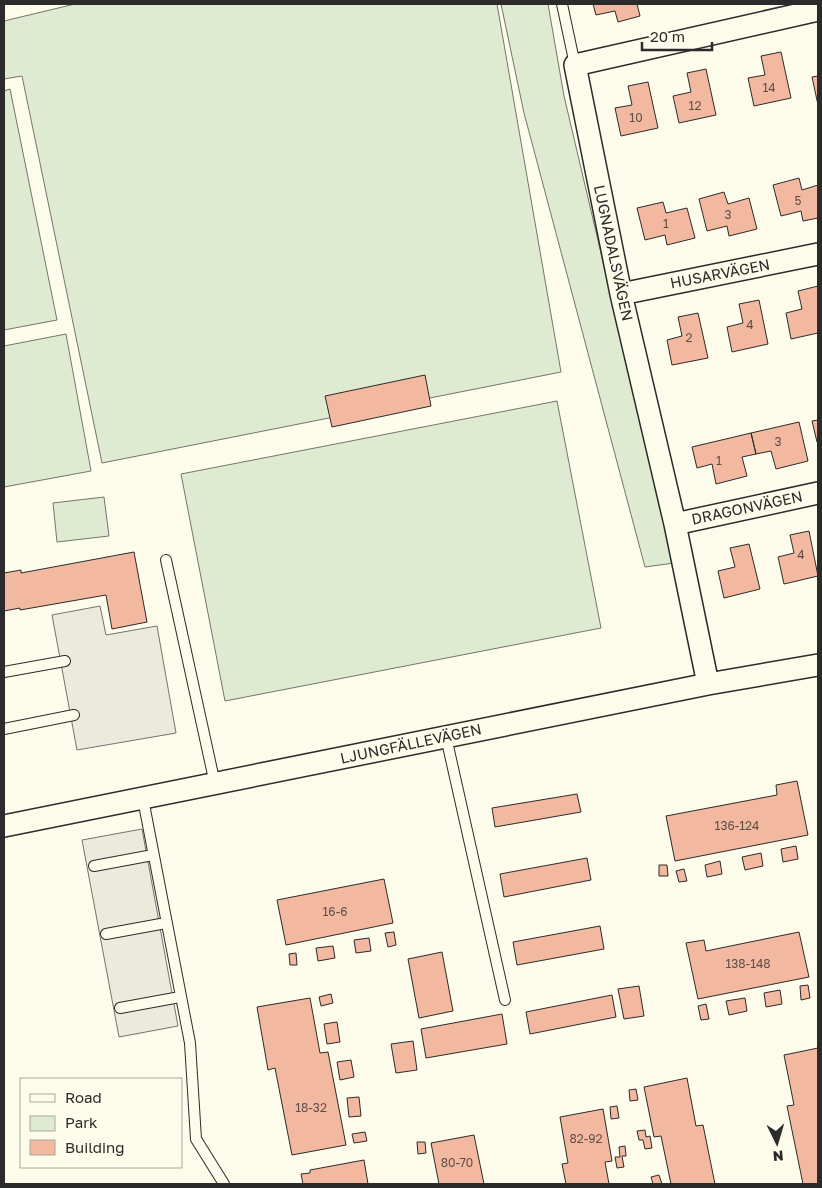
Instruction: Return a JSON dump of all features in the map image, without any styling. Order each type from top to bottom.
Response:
[{"type":"street","points":[[575,65],[818,10]]},
{"type":"street","name":"LUGNADALSVÄGEN","points":[[575,65],[621,294],[675,524],[708,684]]},
{"type":"street","name":"HUSARVÄGEN","points":[[621,294],[818,254]]},
{"type":"street","name":"DRAGONVÄGEN","points":[[675,524],[818,493]]},
{"type":"street","name":"LJUNGFÄLLEVÄGEN","points":[[4,826],[708,684],[818,665]]},
{"type":"lane","points":[[562,4],[575,65]]},
{"type":"lane","points":[[166,560],[215,784]]},
{"type":"lane","points":[[4,672],[65,660]]},
{"type":"lane","points":[[4,729],[74,715]]},
{"type":"lane","points":[[446,737],[505,1000]]},
{"type":"lane","points":[[143,799],[190,1042],[196,1139],[224,1184]]},
{"type":"lane","points":[[94,866],[153,855]]},
{"type":"lane","points":[[106,934],[166,923]]},
{"type":"lane","points":[[120,1008],[180,997]]},
{"type":"green space","points":[[75,4],[497,4],[561,372],[102,463],[22,76],[4,79],[4,21]]},
{"type":"green space","points":[[501,4],[548,4],[564,96],[674,563],[645,567],[524,113]]},
{"type":"green space","points":[[10,89],[57,320],[4,330],[4,91]]},
{"type":"green space","points":[[66,334],[91,471],[4,487],[4,346]]},
{"type":"green space","points":[[557,401],[601,628],[225,701],[181,474]]},
{"type":"green space","points":[[104,497],[109,536],[57,542],[53,503]]},
{"type":"shaded area","points":[[100,606],[106,635],[157,626],[176,733],[77,750],[52,615]]},
{"type":"shaded area","points":[[142,829],[178,1026],[119,1037],[82,840]]},
{"type":"building","points":[[593,4],[637,4],[640,16],[618,22],[615,11],[596,15]]},
{"type":"building","points":[[781,52],[791,98],[754,106],[748,78],[765,75],[761,56]]},
{"type":"building","points":[[706,69],[716,115],[679,123],[673,96],[691,92],[687,73]]},
{"type":"building","points":[[818,76],[818,105],[812,77]]},
{"type":"building","points":[[648,82],[658,128],[621,136],[615,108],[632,105],[628,86]]},
{"type":"building","points":[[799,178],[802,190],[818,185],[818,218],[803,221],[801,211],[781,216],[773,185]]},
{"type":"building","points":[[724,192],[728,204],[749,198],[757,229],[729,236],[727,226],[707,231],[699,199]]},
{"type":"building","points":[[663,202],[666,213],[687,208],[695,238],[667,245],[665,235],[645,240],[637,208]]},
{"type":"building","points":[[818,286],[818,333],[791,339],[786,313],[802,309],[798,291]]},
{"type":"building","points":[[759,300],[768,344],[732,352],[727,327],[743,323],[739,304]]},
{"type":"building","points":[[698,313],[708,358],[672,365],[667,340],[682,336],[678,317]]},
{"type":"building","points":[[425,375],[431,406],[332,427],[325,396]]},
{"type":"building","points":[[818,420],[818,442],[817,442],[812,421]]},
{"type":"building","points":[[799,422],[808,461],[776,469],[771,451],[756,454],[751,433]]},
{"type":"building","points":[[751,433],[756,454],[742,457],[747,476],[716,484],[712,464],[697,468],[692,447]]},
{"type":"building","points":[[809,531],[818,576],[784,584],[778,557],[794,553],[790,535]]},
{"type":"building","points":[[749,544],[760,589],[724,598],[718,571],[735,567],[730,548]]},
{"type":"building","points":[[134,552],[147,622],[112,629],[106,595],[4,611],[4,573],[21,570],[21,573]]},
{"type":"building","points":[[797,781],[808,835],[675,861],[666,816],[777,795],[776,785]]},
{"type":"building","points":[[577,794],[581,812],[495,827],[492,808]]},
{"type":"building","points":[[796,846],[798,859],[783,862],[781,849]]},
{"type":"building","points":[[761,853],[763,866],[745,870],[742,857]]},
{"type":"building","points":[[587,858],[591,880],[504,897],[500,874]]},
{"type":"building","points":[[720,861],[722,874],[707,877],[705,865]]},
{"type":"building","points":[[659,865],[667,865],[668,876],[659,876]]},
{"type":"building","points":[[684,869],[687,881],[679,882],[676,871]]},
{"type":"building","points":[[384,879],[393,923],[286,945],[277,900]]},
{"type":"building","points":[[600,926],[604,949],[517,965],[513,942]]},
{"type":"building","points":[[394,932],[396,945],[388,947],[385,933]]},
{"type":"building","points":[[799,932],[809,977],[698,999],[686,943],[704,940],[706,951]]},
{"type":"building","points":[[369,938],[371,951],[356,953],[354,940]]},
{"type":"building","points":[[333,946],[335,958],[318,961],[316,948]]},
{"type":"building","points":[[442,952],[453,1011],[419,1018],[408,959]]},
{"type":"building","points":[[296,953],[297,965],[290,965],[289,954]]},
{"type":"building","points":[[808,985],[810,998],[801,1000],[800,986]]},
{"type":"building","points":[[639,986],[644,1016],[624,1019],[618,989]]},
{"type":"building","points":[[780,990],[782,1004],[766,1007],[764,993]]},
{"type":"building","points":[[331,994],[333,1003],[321,1006],[319,997]]},
{"type":"building","points":[[612,995],[616,1017],[530,1034],[526,1012]]},
{"type":"building","points":[[310,998],[320,1053],[328,1052],[346,1145],[292,1155],[275,1068],[268,1070],[257,1007]]},
{"type":"building","points":[[745,998],[747,1011],[729,1015],[726,1001]]},
{"type":"building","points":[[706,1004],[709,1019],[701,1020],[698,1006]]},
{"type":"building","points":[[502,1014],[507,1044],[426,1058],[421,1029]]},
{"type":"building","points":[[337,1022],[340,1042],[327,1044],[324,1024]]},
{"type":"building","points":[[413,1041],[417,1070],[396,1073],[391,1044]]},
{"type":"building","points":[[818,1048],[818,1184],[803,1184],[787,1106],[794,1105],[784,1055]]},
{"type":"building","points":[[351,1060],[354,1077],[340,1080],[337,1062]]},
{"type":"building","points":[[687,1078],[696,1126],[703,1125],[715,1184],[671,1184],[661,1136],[654,1137],[644,1087]]},
{"type":"building","points":[[636,1089],[638,1100],[630,1101],[629,1090]]},
{"type":"building","points":[[359,1097],[361,1116],[349,1117],[347,1098]]},
{"type":"building","points":[[617,1106],[619,1118],[611,1119],[610,1107]]},
{"type":"building","points":[[603,1109],[612,1161],[605,1162],[609,1184],[566,1184],[562,1164],[568,1163],[560,1117]]},
{"type":"building","points":[[645,1130],[646,1137],[650,1136],[652,1148],[645,1149],[643,1140],[639,1140],[637,1131]]},
{"type":"building","points":[[365,1132],[367,1141],[354,1143],[352,1134]]},
{"type":"building","points":[[474,1135],[484,1184],[439,1184],[431,1143]]},
{"type":"building","points":[[417,1142],[425,1142],[426,1153],[418,1154]]},
{"type":"building","points":[[625,1146],[626,1156],[622,1156],[624,1167],[617,1168],[615,1157],[620,1157],[619,1147]]},
{"type":"building","points":[[364,1160],[368,1184],[303,1184],[301,1174],[310,1173],[310,1170]]},
{"type":"building","points":[[659,1175],[662,1184],[653,1184],[651,1177]]}]
